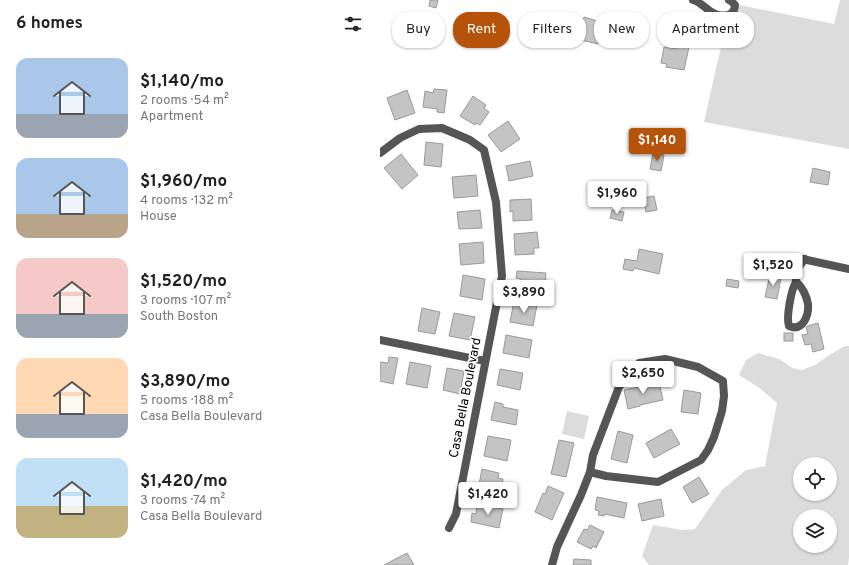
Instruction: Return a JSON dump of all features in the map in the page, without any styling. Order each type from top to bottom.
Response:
[{"type":"street","points":[[696,0],[710,11],[719,15],[727,16],[735,9],[735,5],[729,0]]},
{"type":"street","name":"Casa Bella Boulevard","points":[[380,153],[400,138],[419,129],[442,128],[470,140],[484,150],[496,202],[502,276],[456,514],[449,528]]},
{"type":"street","points":[[796,282],[800,285],[807,300],[808,310],[803,324],[793,328],[788,323],[788,314],[793,288],[796,282],[796,276],[802,258],[849,269]]},
{"type":"street","points":[[380,340],[485,361]]},
{"type":"street","points":[[552,565],[557,547],[590,472],[593,455],[619,387],[639,364],[665,360],[698,367],[722,381],[724,396],[722,411],[714,437],[701,460],[658,482],[606,476],[590,472]]},
{"type":"shaded area","points":[[840,0],[849,0],[849,149],[704,122],[721,48],[754,48],[754,12],[736,12],[739,5],[834,24]]},
{"type":"shaded area","points":[[845,346],[849,346],[848,565],[649,565],[642,556],[653,525],[682,530],[695,529],[722,490],[746,470],[765,466],[777,403],[758,387],[739,375],[746,360],[758,353],[779,359],[793,368],[802,370],[815,365]]},
{"type":"shaded area","points":[[567,411],[589,416],[584,439],[562,434]]},
{"type":"building","points":[[430,0],[438,0],[436,8],[429,6]]},
{"type":"building","points":[[586,18],[594,20],[594,43],[586,41]]},
{"type":"building","points":[[664,48],[689,48],[684,70],[666,67],[667,64],[661,63]]},
{"type":"building","points":[[434,89],[447,90],[444,113],[437,112],[437,109],[423,107],[425,91],[433,93]]},
{"type":"building","points":[[407,90],[415,113],[395,120],[387,98]]},
{"type":"building","points":[[473,96],[486,105],[484,108],[489,112],[480,125],[476,123],[475,125],[460,116]]},
{"type":"building","points":[[508,121],[520,139],[501,152],[488,135]]},
{"type":"building","points":[[637,130],[647,132],[645,142],[635,140]]},
{"type":"building","points":[[426,142],[443,144],[441,167],[424,165]]},
{"type":"building","points":[[653,153],[664,155],[661,171],[650,169]]},
{"type":"building","points":[[401,154],[418,175],[402,189],[384,168]]},
{"type":"building","points":[[530,161],[533,176],[509,181],[506,166]]},
{"type":"building","points":[[813,168],[830,172],[828,185],[810,182]]},
{"type":"building","points":[[476,175],[478,196],[454,198],[452,177]]},
{"type":"building","points":[[654,196],[657,210],[646,212],[643,198]]},
{"type":"building","points":[[531,199],[532,220],[513,221],[513,211],[510,212],[510,200]]},
{"type":"building","points":[[480,210],[482,228],[459,229],[457,212]]},
{"type":"building","points":[[612,210],[624,212],[622,221],[610,218]]},
{"type":"building","points":[[537,232],[539,248],[534,248],[534,254],[515,255],[514,234]]},
{"type":"building","points":[[483,242],[484,263],[461,265],[459,244]]},
{"type":"building","points":[[639,249],[663,254],[659,274],[634,268],[633,271],[623,269],[625,259],[637,261]]},
{"type":"building","points":[[517,271],[546,273],[545,288],[537,287],[537,294],[520,293],[521,279],[516,278]]},
{"type":"building","points":[[463,275],[485,279],[482,300],[460,296]]},
{"type":"building","points":[[770,275],[781,278],[777,299],[765,297]]},
{"type":"building","points":[[727,279],[739,281],[738,288],[726,286]]},
{"type":"building","points":[[514,301],[537,305],[533,326],[510,322]]},
{"type":"building","points":[[422,308],[440,312],[435,334],[418,331]]},
{"type":"building","points":[[454,313],[475,317],[470,340],[449,336]]},
{"type":"building","points":[[818,323],[824,349],[813,352],[811,344],[805,345],[802,335],[808,334],[806,327]]},
{"type":"building","points":[[784,333],[793,333],[793,341],[784,341]]},
{"type":"building","points":[[506,335],[532,340],[529,358],[503,353]]},
{"type":"building","points":[[389,357],[398,358],[393,384],[380,381],[380,362],[388,363]]},
{"type":"building","points":[[410,362],[431,366],[427,388],[406,384]]},
{"type":"building","points":[[447,368],[464,371],[460,394],[443,390]]},
{"type":"building","points":[[500,369],[523,373],[520,390],[497,385]]},
{"type":"building","points":[[659,383],[663,400],[628,409],[624,390]]},
{"type":"building","points":[[684,390],[701,393],[698,414],[681,412]]},
{"type":"building","points":[[495,402],[503,404],[503,407],[518,410],[516,425],[491,420]]},
{"type":"building","points":[[671,429],[680,444],[654,458],[646,443]]},
{"type":"building","points":[[618,431],[633,435],[627,463],[611,459]]},
{"type":"building","points":[[488,436],[511,440],[507,461],[484,456]]},
{"type":"building","points":[[559,440],[574,443],[566,477],[551,474]]},
{"type":"building","points":[[482,469],[499,473],[498,478],[503,479],[500,495],[478,490]]},
{"type":"building","points":[[699,477],[709,494],[692,503],[683,487]]},
{"type":"building","points":[[548,486],[564,493],[552,520],[535,512],[543,493],[545,494]]},
{"type":"building","points":[[597,497],[627,503],[624,518],[604,514],[604,516],[598,515],[599,511],[595,510]]},
{"type":"building","points":[[661,499],[664,516],[642,521],[638,504]]},
{"type":"building","points":[[477,504],[503,509],[499,528],[471,522],[472,513],[476,514]]},
{"type":"building","points":[[590,525],[604,532],[596,548],[593,546],[591,549],[577,542],[584,529],[587,530]]},
{"type":"building","points":[[407,553],[414,565],[384,565]]},
{"type":"building","points":[[574,559],[591,560],[591,565],[573,565]]}]
